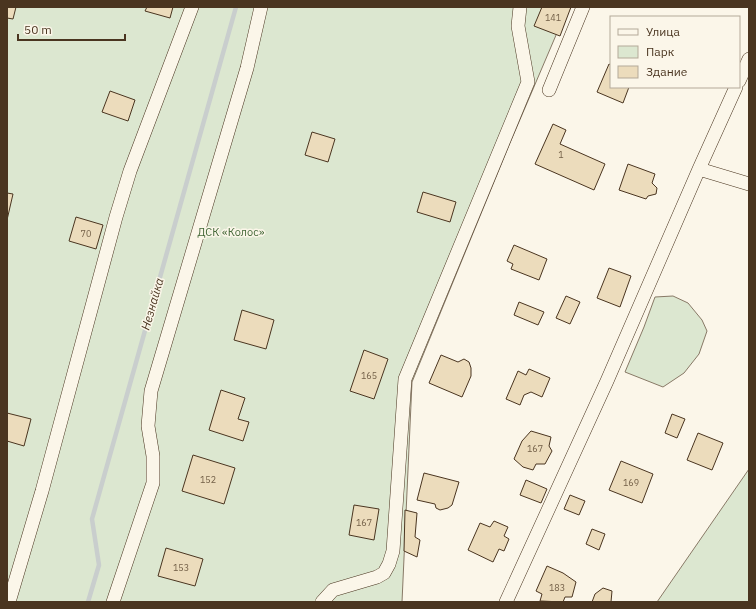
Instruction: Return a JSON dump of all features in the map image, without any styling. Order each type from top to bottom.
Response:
[{"type":"street","points":[[9,602],[42,491],[116,217],[130,171],[192,7]]},
{"type":"street","points":[[113,602],[152,483],[153,456],[148,426],[151,392],[247,68],[261,7]]},
{"type":"street","points":[[322,602],[333,590],[377,577],[384,573],[389,564],[393,551],[405,379],[526,90],[528,76],[518,26],[520,7]]},
{"type":"street","points":[[549,90],[583,7]]},
{"type":"street","points":[[740,79],[749,59]]},
{"type":"street","points":[[506,602],[607,381],[736,88]]},
{"type":"street","points":[[699,169],[749,184]]},
{"type":"green space","name":"ДСК «Колос»","points":[[7,7],[568,7],[510,143],[412,382],[402,602],[7,602]]},
{"type":"green space","points":[[673,296],[688,303],[702,320],[707,331],[699,354],[684,373],[663,387],[625,372],[655,297]]},
{"type":"green space","points":[[749,469],[749,602],[657,602]]},
{"type":"building","points":[[7,7],[16,7],[13,19],[7,18]]},
{"type":"building","points":[[147,7],[173,7],[170,18],[145,11]]},
{"type":"building","points":[[542,7],[571,7],[560,36],[534,26]]},
{"type":"building","points":[[609,64],[610,88],[629,88],[623,103],[597,92]]},
{"type":"building","points":[[110,91],[135,100],[128,121],[102,112]]},
{"type":"building","points":[[553,124],[566,130],[560,144],[605,164],[594,190],[535,164]]},
{"type":"building","points":[[312,132],[335,139],[328,162],[305,155]]},
{"type":"building","points":[[628,164],[655,174],[652,183],[657,188],[656,194],[648,196],[646,199],[619,190]]},
{"type":"building","points":[[423,192],[456,202],[450,222],[417,212]]},
{"type":"building","points":[[7,193],[13,194],[7,220]]},
{"type":"building","points":[[76,217],[103,225],[96,249],[69,241]]},
{"type":"building","points":[[514,245],[547,259],[539,280],[511,269],[513,264],[507,261]]},
{"type":"building","points":[[609,268],[631,276],[620,307],[597,298]]},
{"type":"building","points":[[566,296],[580,302],[570,324],[556,318]]},
{"type":"building","points":[[519,302],[544,312],[538,325],[514,315]]},
{"type":"building","points":[[242,310],[274,320],[266,349],[234,340]]},
{"type":"building","points":[[364,350],[388,359],[374,399],[350,391]]},
{"type":"building","points":[[441,355],[458,362],[464,359],[469,362],[471,376],[462,397],[429,383]]},
{"type":"building","points":[[529,369],[550,378],[542,397],[531,392],[524,395],[520,405],[506,399],[518,371],[526,375]]},
{"type":"building","points":[[221,390],[245,398],[238,419],[249,422],[243,441],[209,430]]},
{"type":"building","points":[[7,413],[31,419],[24,446],[7,441]]},
{"type":"building","points":[[672,414],[685,419],[677,438],[665,433]]},
{"type":"building","points":[[531,431],[551,437],[549,446],[552,451],[545,464],[536,464],[533,470],[523,467],[514,459],[522,441]]},
{"type":"building","points":[[698,433],[723,443],[712,470],[687,460]]},
{"type":"building","points":[[193,455],[235,468],[224,504],[182,491]]},
{"type":"building","points":[[621,461],[653,474],[642,503],[609,490]]},
{"type":"building","points":[[424,473],[459,482],[452,505],[448,508],[440,510],[436,508],[435,504],[417,500]]},
{"type":"building","points":[[526,480],[547,489],[541,503],[520,495]]},
{"type":"building","points":[[570,495],[585,501],[579,515],[564,509]]},
{"type":"building","points":[[354,505],[379,509],[374,540],[349,535]]},
{"type":"building","points":[[405,510],[417,513],[415,537],[420,540],[417,557],[404,551]]},
{"type":"building","points":[[494,521],[508,527],[504,536],[509,539],[504,551],[499,549],[493,562],[468,550],[480,523],[490,527]]},
{"type":"building","points":[[592,529],[605,534],[599,550],[586,544]]},
{"type":"building","points":[[166,548],[203,559],[195,586],[158,576]]},
{"type":"building","points":[[547,566],[563,573],[576,582],[572,597],[565,597],[563,602],[540,601],[542,594],[536,591]]},
{"type":"building","points":[[603,588],[612,591],[611,602],[592,602],[595,594]]},
{"type":"waterway","name":"Незнайка","points":[[88,602],[99,565],[92,519],[236,7]]}]
